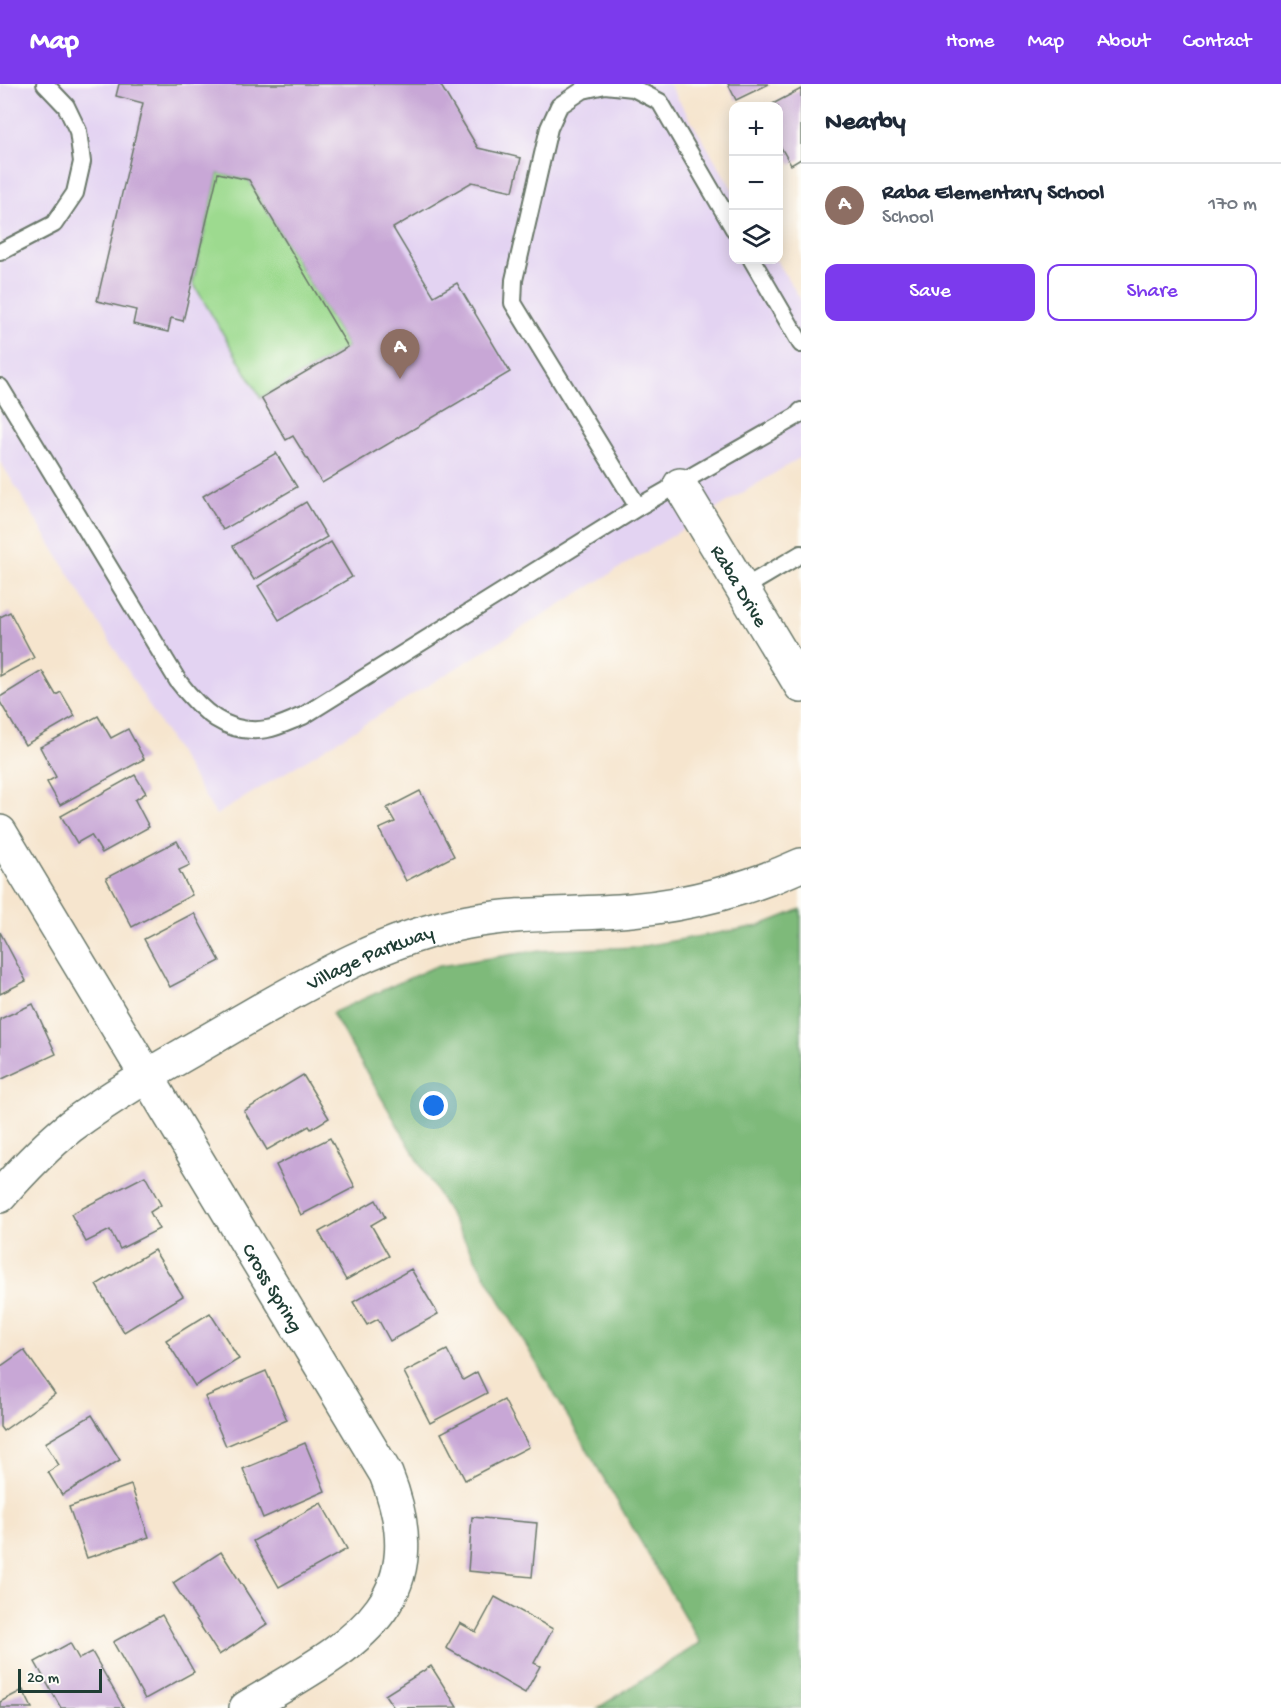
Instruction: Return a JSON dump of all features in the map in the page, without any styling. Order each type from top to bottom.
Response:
[{"type":"street","name":"Raba Drive","points":[[680,485],[801,686]]},
{"type":"street","name":"Cross Spring","points":[[0,832],[386,1474],[398,1504],[402,1535],[400,1570],[389,1600],[363,1631],[314,1666],[246,1708]]},
{"type":"street","name":"Village Parkway","points":[[0,1196],[30,1163],[70,1127],[148,1076],[316,978],[364,954],[414,935],[467,922],[520,914],[631,910],[684,902],[748,885],[801,865]]},
{"type":"lane","points":[[0,252],[54,224],[75,193],[82,162],[78,131],[66,106],[45,84]]},
{"type":"lane","points":[[638,507],[513,303],[514,280],[549,128],[559,106],[583,90],[605,85],[633,88],[660,102],[729,220]]},
{"type":"lane","points":[[754,264],[801,344]]},
{"type":"lane","points":[[0,387],[178,681],[197,707],[218,721],[242,729],[267,729],[303,716],[638,507],[680,485],[797,416],[801,411]]},
{"type":"lane","points":[[742,589],[801,554]]},
{"type":"shaded area","points":[[0,84],[669,84],[729,183],[729,264],[778,264],[801,300],[801,457],[216,815],[0,461]]},
{"type":"green space","points":[[218,173],[249,180],[348,347],[261,398],[193,283]]},
{"type":"green space","points":[[801,909],[801,1708],[598,1708],[700,1643],[332,1013],[434,967],[534,951],[638,947],[759,926]]},
{"type":"building","points":[[119,84],[440,84],[478,148],[521,158],[513,191],[472,182],[393,228],[434,296],[457,283],[510,372],[322,483],[293,436],[286,440],[261,398],[348,347],[249,180],[218,173],[183,321],[171,318],[168,332],[133,324],[136,310],[97,301],[143,103],[116,96]]},
{"type":"building","points":[[728,84],[769,84],[736,100]]},
{"type":"building","points":[[801,89],[801,159],[791,165],[783,151],[783,102],[777,102]]},
{"type":"building","points":[[276,453],[297,487],[223,530],[203,496]]},
{"type":"building","points":[[306,502],[327,537],[254,580],[233,546]]},
{"type":"building","points":[[331,542],[352,577],[279,620],[258,586]]},
{"type":"building","points":[[10,612],[34,658],[0,676],[0,617]]},
{"type":"building","points":[[42,671],[56,695],[61,692],[75,716],[25,745],[0,702],[0,697]]},
{"type":"building","points":[[98,716],[111,738],[128,729],[144,759],[60,805],[47,782],[56,777],[40,747]]},
{"type":"building","points":[[135,775],[146,793],[135,800],[149,827],[102,853],[91,835],[77,843],[61,816]]},
{"type":"building","points":[[420,791],[454,856],[406,881],[379,829],[395,822],[387,808]]},
{"type":"building","points":[[177,841],[190,865],[179,870],[192,895],[132,927],[106,878]]},
{"type":"building","points":[[194,913],[220,961],[170,987],[144,939]]},
{"type":"building","points":[[0,932],[26,981],[0,994]]},
{"type":"building","points":[[33,1004],[56,1054],[0,1080],[0,1019]]},
{"type":"building","points":[[303,1075],[329,1118],[311,1129],[309,1126],[267,1150],[244,1111]]},
{"type":"building","points":[[330,1138],[355,1187],[301,1215],[276,1165]]},
{"type":"building","points":[[145,1176],[161,1205],[150,1212],[159,1229],[120,1249],[110,1230],[86,1242],[71,1214]]},
{"type":"building","points":[[376,1200],[385,1217],[371,1225],[389,1256],[346,1280],[319,1232]]},
{"type":"building","points":[[154,1250],[183,1296],[124,1332],[96,1285]]},
{"type":"building","points":[[411,1269],[438,1314],[390,1341],[378,1319],[367,1325],[353,1302]]},
{"type":"building","points":[[210,1313],[239,1359],[195,1386],[166,1340]]},
{"type":"building","points":[[24,1350],[55,1394],[3,1431],[0,1427],[0,1367]]},
{"type":"building","points":[[447,1350],[463,1380],[477,1372],[487,1393],[430,1423],[404,1372]]},
{"type":"building","points":[[266,1371],[287,1420],[226,1446],[205,1397]]},
{"type":"building","points":[[504,1400],[529,1447],[465,1480],[441,1433]]},
{"type":"building","points":[[92,1415],[120,1460],[62,1495],[48,1472],[59,1465],[45,1443]]},
{"type":"building","points":[[305,1443],[325,1491],[263,1518],[243,1469]]},
{"type":"building","points":[[131,1485],[149,1537],[87,1558],[69,1507]]},
{"type":"building","points":[[321,1503],[347,1549],[279,1587],[253,1541]]},
{"type":"building","points":[[472,1517],[537,1523],[532,1577],[468,1571]]},
{"type":"building","points":[[221,1552],[267,1624],[219,1655],[173,1583]]},
{"type":"building","points":[[495,1597],[553,1629],[534,1663],[540,1666],[525,1693],[446,1648],[460,1623],[476,1632]]},
{"type":"building","points":[[162,1615],[194,1672],[145,1699],[113,1642]]},
{"type":"building","points":[[70,1643],[79,1659],[92,1652],[124,1708],[61,1708],[35,1662]]},
{"type":"building","points":[[431,1666],[457,1707],[394,1708],[385,1695]]},
{"type":"building","points":[[23,1690],[32,1708],[0,1708],[0,1702]]},
{"type":"place","name":"Raba Elementary School","points":[[400,379]]}]
